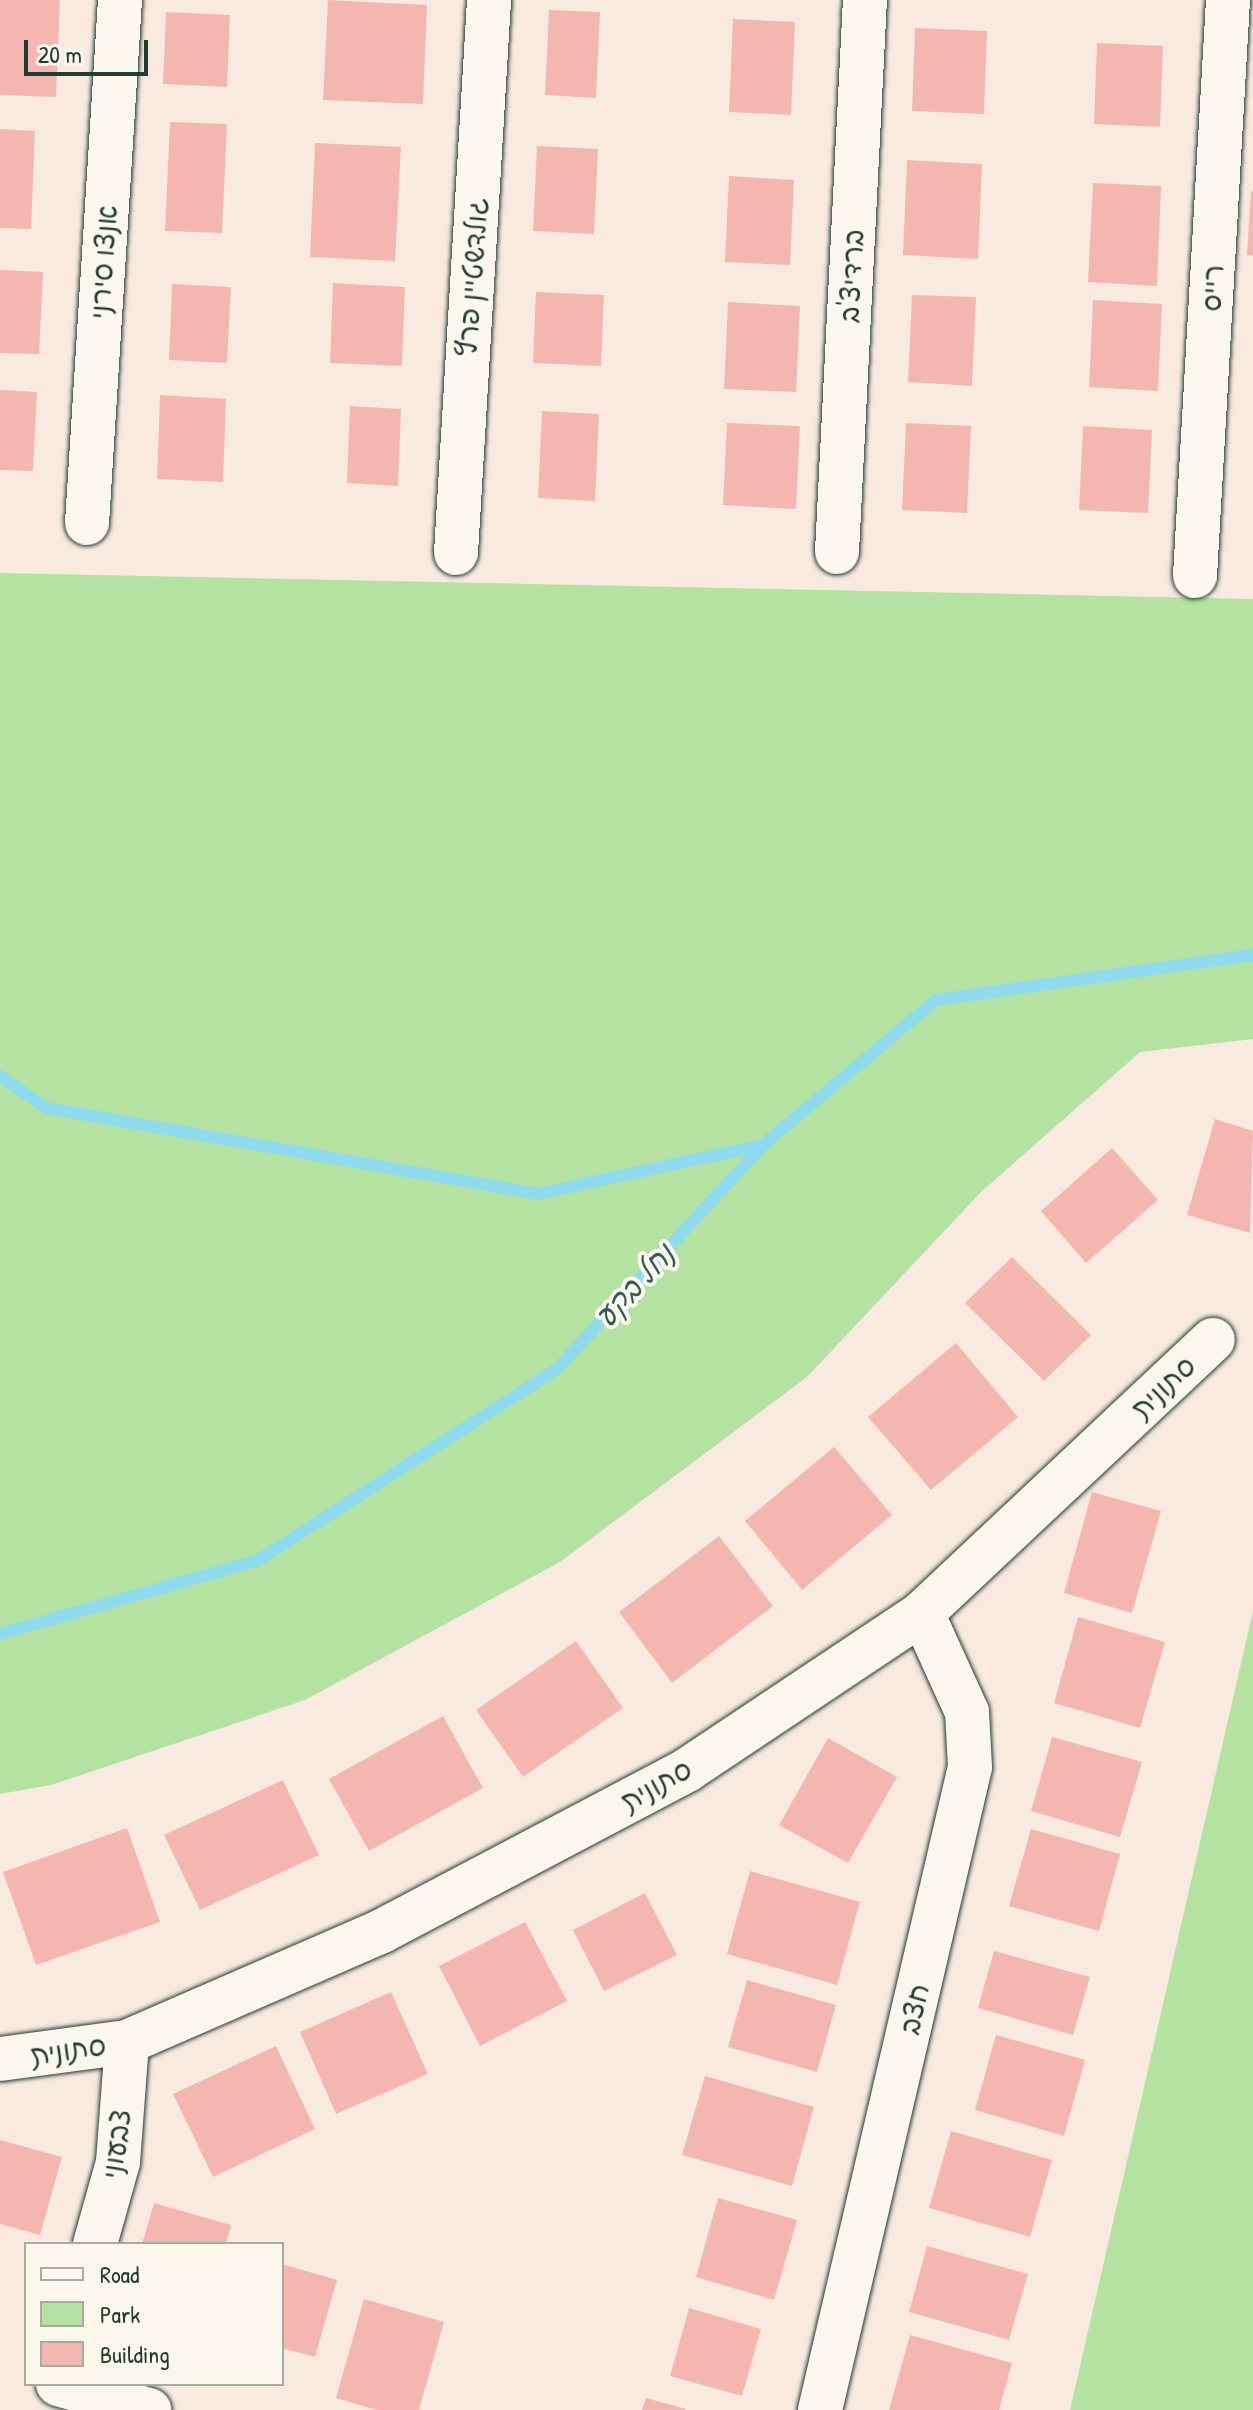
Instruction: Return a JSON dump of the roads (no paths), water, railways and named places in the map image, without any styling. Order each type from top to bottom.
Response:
[{"type":"street","name":"אנצו סירני","points":[[87,523],[120,0]]},
{"type":"street","name":"גולדשטיין פרץ","points":[[456,553],[489,0]]},
{"type":"street","name":"ברדיצ'ב","points":[[837,552],[865,0]]},
{"type":"street","name":"רייס","points":[[1195,576],[1228,0]]},
{"type":"street","name":"סתונית","points":[[0,2059],[127,2042],[382,1931],[687,1770],[922,1613],[1213,1340]]},
{"type":"street","name":"חצב","points":[[820,2410],[970,1767],[967,1712],[922,1613]]},
{"type":"street","name":"צבעוני","points":[[96,2242],[118,2162],[127,2042]]},
{"type":"street","points":[[47,2410],[55,2386]]},
{"type":"street","points":[[63,2386],[149,2410]]},
{"type":"waterway","name":"נחל בקע","points":[[0,1634],[257,1561],[557,1369],[763,1145],[936,1000],[1253,955]]},
{"type":"waterway","points":[[0,1076],[46,1108],[538,1194],[762,1145]]}]
